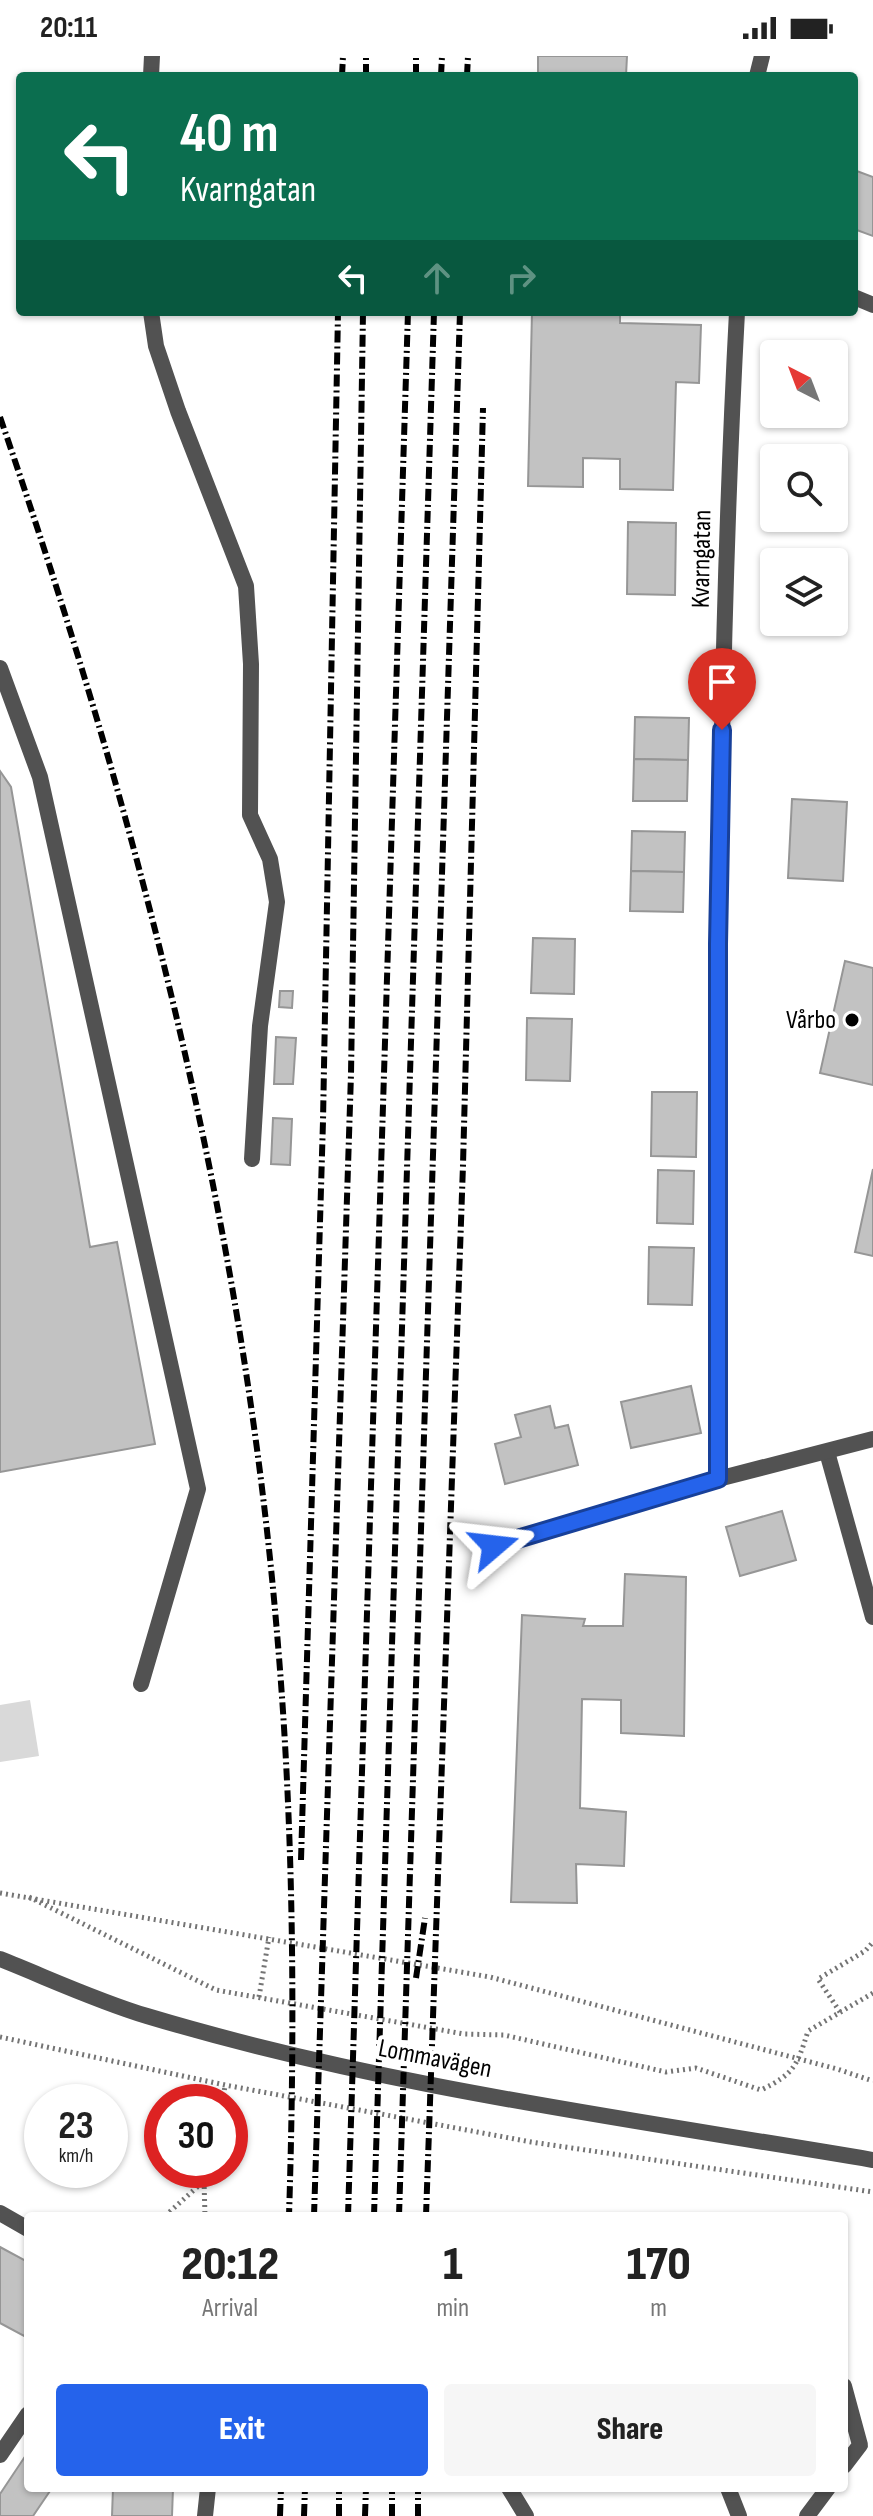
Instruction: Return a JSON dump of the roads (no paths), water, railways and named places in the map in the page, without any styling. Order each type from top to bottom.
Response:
[{"type":"street","points":[[152,316],[156,346],[178,411],[246,586],[251,664],[250,815],[270,859],[277,902],[273,953],[260,1026],[252,1159]]},
{"type":"street","name":"Kvarngatan","points":[[718,1479],[718,944],[726,516],[737,316]]},
{"type":"street","points":[[0,668],[40,777],[198,1489],[141,1684]]},
{"type":"street","points":[[494,1546],[718,1479],[873,1439]]},
{"type":"street","points":[[827,1452],[873,1617]]},
{"type":"street","name":"Lommavägen","points":[[0,1959],[143,2015],[271,2051],[506,2098],[873,2160]]},
{"type":"street","points":[[0,2213],[24,2227]]},
{"type":"street","points":[[848,2401],[860,2445],[848,2461]]},
{"type":"street","points":[[0,2455],[24,2420]]},
{"type":"street","points":[[205,2516],[208,2492]]},
{"type":"street","points":[[511,2492],[526,2516]]},
{"type":"street","points":[[730,2492],[739,2516]]},
{"type":"street","points":[[807,2516],[825,2492]]},
{"type":"railway","points":[[342,72],[343,56]]},
{"type":"railway","points":[[366,56],[366,72]]},
{"type":"railway","points":[[416,56],[416,72]]},
{"type":"railway","points":[[441,72],[442,56]]},
{"type":"railway","points":[[467,72],[468,56]]},
{"type":"railway","points":[[301,1860],[323,1121],[338,316]]},
{"type":"railway","points":[[314,2212],[351,1074],[363,316]]},
{"type":"railway","points":[[348,2212],[408,316]]},
{"type":"railway","points":[[374,2212],[434,316]]},
{"type":"railway","points":[[399,2212],[460,316]]},
{"type":"railway","points":[[426,2212],[463,1165],[483,408]]},
{"type":"railway","points":[[0,417],[50,567],[139,869],[178,1022],[211,1176],[239,1331],[262,1487],[283,1716],[290,1859],[292,2002],[289,2212]]},
{"type":"railway","points":[[416,1978],[425,1918]]},
{"type":"railway","points":[[280,2516],[281,2492]]},
{"type":"railway","points":[[304,2516],[305,2492]]},
{"type":"railway","points":[[339,2492],[339,2516]]},
{"type":"railway","points":[[365,2516],[366,2492]]},
{"type":"railway","points":[[392,2492],[392,2516]]},
{"type":"railway","points":[[418,2492],[418,2516]]},
{"type":"place","name":"Vårbo","points":[[852,1020]]}]
